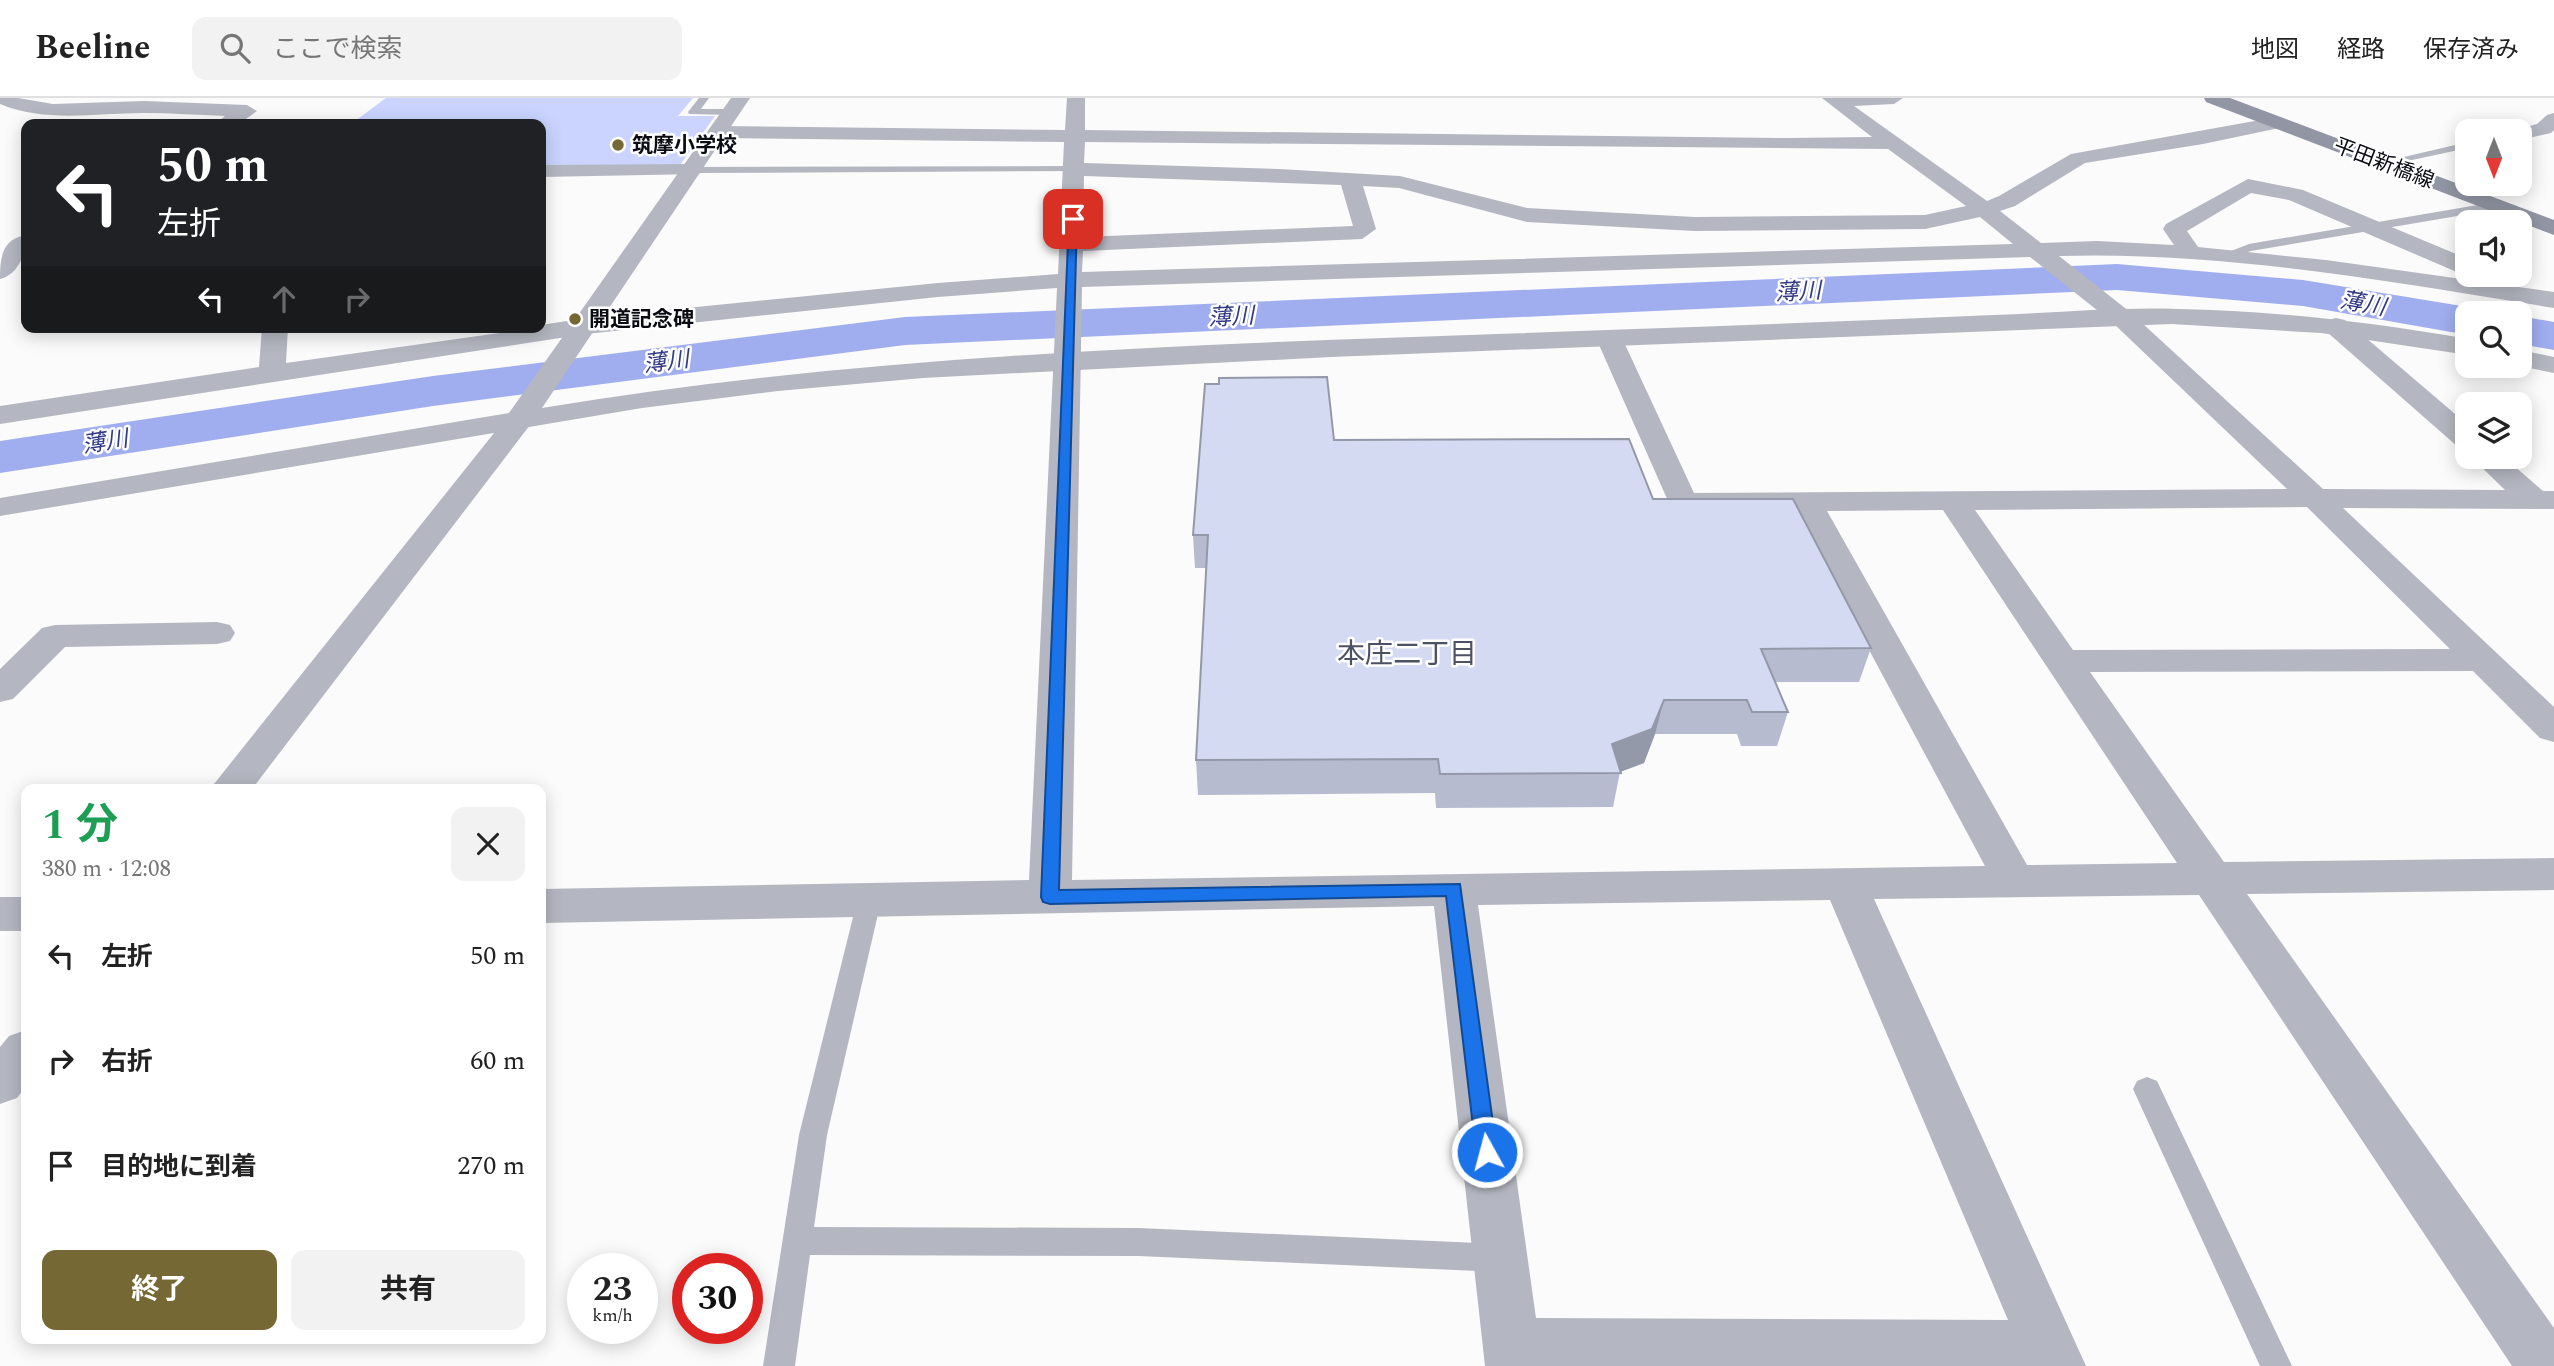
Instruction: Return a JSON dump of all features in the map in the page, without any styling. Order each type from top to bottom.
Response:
[{"type":"main road","name":"平田新橋線","points":[[2213,98],[2554,228]]},
{"type":"street","points":[[1050,897],[1076,98]]},
{"type":"street","points":[[1833,99],[1894,98]]},
{"type":"street","points":[[4,99],[18,107],[52,109],[150,107],[247,111],[233,119]]},
{"type":"street","points":[[1833,99],[1984,209],[2114,312],[2315,498],[2554,729]]},
{"type":"street","points":[[234,784],[524,414],[736,105]]},
{"type":"street","points":[[126,119],[150,107]]},
{"type":"street","points":[[2532,132],[2544,129],[2554,119]]},
{"type":"street","points":[[1074,169],[1400,182],[1432,188],[1527,215],[1695,224],[1925,222],[1984,209],[2028,190],[2078,158],[2277,123]]},
{"type":"street","points":[[718,132],[1892,143]]},
{"type":"street","points":[[546,172],[692,170]]},
{"type":"street","points":[[1072,244],[1353,234],[1366,229],[1350,179]]},
{"type":"street","points":[[2190,252],[2174,229],[2248,186],[2295,195],[2455,263]]},
{"type":"street","points":[[0,271],[16,244]]},
{"type":"street","points":[[0,415],[272,373],[583,330],[937,290],[1070,283],[2038,251],[2190,252],[2554,300]]},
{"type":"street","points":[[0,287],[21,285]]},
{"type":"street","points":[[2493,287],[2498,291]]},
{"type":"street","points":[[0,507],[524,414],[778,383],[1067,358],[1609,338],[2114,312],[2336,326],[2455,345]]},
{"type":"street","points":[[2336,326],[2455,430]]},
{"type":"street","points":[[272,373],[275,333]]},
{"type":"street","points":[[1609,338],[1684,503],[2315,498],[2545,500]]},
{"type":"street","points":[[2532,360],[2554,365]]},
{"type":"street","points":[[2502,469],[2545,500]]},
{"type":"street","points":[[1953,502],[2546,1366]]},
{"type":"street","points":[[1807,503],[2015,882]]},
{"type":"street","points":[[0,690],[55,636],[217,634]]},
{"type":"street","points":[[2061,661],[2481,660]]},
{"type":"street","points":[[546,906],[1454,889],[2554,874]]},
{"type":"street","points":[[1454,889],[1512,1356],[2053,1358],[1845,884]]},
{"type":"street","points":[[0,914],[21,914]]},
{"type":"street","points":[[0,1083],[21,1056]]},
{"type":"lane","points":[[704,98],[693,113],[736,105]]},
{"type":"lane","points":[[2384,163],[2455,148]]},
{"type":"lane","points":[[692,170],[1074,169]]},
{"type":"lane","points":[[2227,255],[2249,248],[2495,206]]},
{"type":"lane","points":[[779,1366],[813,1135],[869,901]]},
{"type":"lane","points":[[2147,1090],[2276,1366]]},
{"type":"lane","points":[[798,1241],[1139,1242],[1500,1258]]},
{"type":"shaded area","name":"筑摩小学校","points":[[386,98],[693,98],[678,116],[715,116],[680,165],[546,168],[546,119],[358,119]]},
{"type":"building","points":[[1327,377],[1334,440],[1629,439],[1653,499],[1793,499],[1871,648],[1761,649],[1788,712],[1752,712],[1747,700],[1664,700],[1652,729],[1612,744],[1621,773],[1440,774],[1438,759],[1196,760],[1208,535],[1193,535],[1205,384],[1219,384],[1219,378]]},
{"type":"waterway","name":"薄川","points":[[0,457],[433,391],[905,331],[2117,277],[2303,293],[2455,319]]},
{"type":"waterway","name":"薄川","points":[[2532,332],[2554,336]]},
{"type":"place","name":"筑摩小学校","points":[[618,145]]},
{"type":"place","name":"開道記念碑","points":[[575,319]]},
{"type":"district","name":"本庄二丁目","points":[[1407,653]]},
{"type":"route","points":[[1073,219],[1050,897],[1454,889],[1487,1152]]}]
